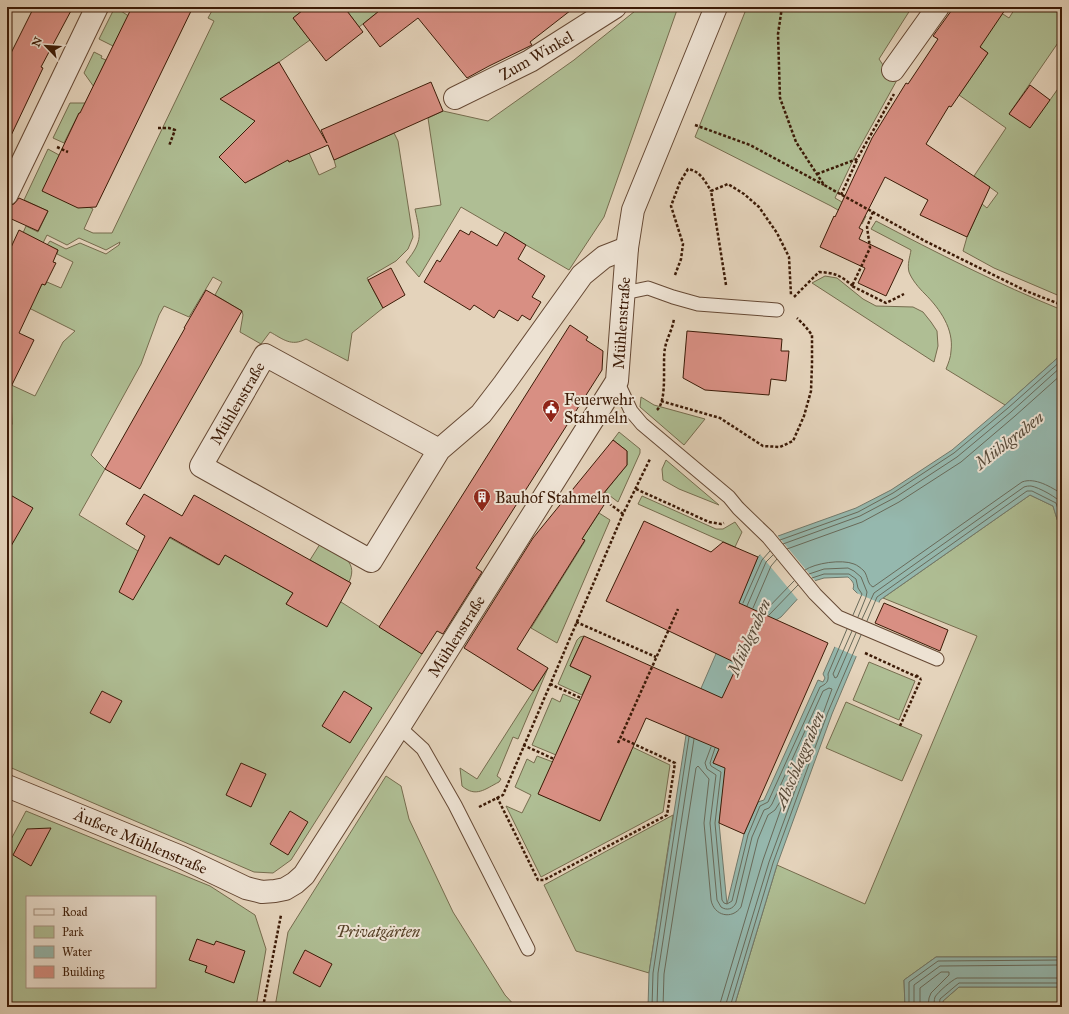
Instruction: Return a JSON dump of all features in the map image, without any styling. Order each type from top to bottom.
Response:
[{"type":"street","points":[[7,194],[97,7]]},
{"type":"street","name":"Zum Winkel","points":[[455,98],[530,62],[615,7]]},
{"type":"street","name":"Mühlenstraße","points":[[275,892],[285,889],[304,875],[617,381],[627,248],[633,210],[716,7]]},
{"type":"street","points":[[895,79],[938,7]]},
{"type":"street","name":"Mühlenstraße","points":[[439,450],[264,355],[201,466],[370,561],[439,450],[481,414],[582,275],[604,257],[627,248]]},
{"type":"street","name":"Äußere Mühlenstraße","points":[[7,786],[181,857],[246,888],[262,892],[275,892]]},
{"type":"lane","points":[[624,293],[648,288],[698,304],[777,310]]},
{"type":"lane","points":[[617,381],[634,415],[729,497],[738,508],[768,537],[815,594],[838,617],[937,659]]},
{"type":"lane","points":[[398,727],[423,750],[461,817],[528,949]]},
{"type":"path","points":[[782,7],[778,34],[780,98],[796,142],[824,185]]},
{"type":"path","points":[[841,195],[857,159],[878,121],[895,79]]},
{"type":"path","points":[[692,124],[750,145],[925,241],[1012,284],[1062,305]]},
{"type":"path","points":[[158,128],[169,128],[175,130],[169,146]]},
{"type":"path","points":[[817,174],[857,159]]},
{"type":"path","points":[[724,306],[727,289],[710,191],[728,184],[744,194],[759,208],[777,233],[789,257],[791,301],[819,272],[831,272],[842,276],[853,286],[886,303],[904,294]]},
{"type":"path","points":[[853,286],[870,248],[867,227],[873,212]]},
{"type":"path","points":[[661,401],[720,418],[763,446],[780,447],[792,441],[806,410],[810,390],[812,364],[812,336],[795,316]]},
{"type":"path","points":[[461,817],[503,794],[576,622],[624,514],[660,439]]},
{"type":"path","points":[[636,489],[709,522],[721,524],[728,521]]},
{"type":"path","points":[[601,497],[624,514]]},
{"type":"path","points":[[618,743],[678,609]]},
{"type":"path","points":[[576,622],[656,657]]},
{"type":"path","points":[[860,651],[921,679],[900,726]]},
{"type":"path","points":[[550,684],[581,698]]},
{"type":"path","points":[[497,797],[538,880],[544,880],[667,814],[675,763],[621,738]]},
{"type":"path","points":[[523,746],[554,759]]},
{"type":"path","points":[[263,1007],[281,914],[275,892]]},
{"type":"green space","points":[[115,7],[127,15],[176,39],[113,46],[99,39]]},
{"type":"green space","points":[[214,7],[307,7],[293,18],[310,40],[279,62],[242,85],[289,162],[309,153],[319,175],[336,167],[334,160],[394,133],[398,141],[413,237],[408,249],[396,261],[367,278],[383,308],[352,333],[348,361],[306,339],[291,342],[270,332],[261,344],[240,332],[243,315],[242,311],[215,295],[222,282],[213,277],[189,317],[164,306],[159,315],[141,364],[91,455],[105,469],[79,515],[138,551],[170,538],[218,565],[225,555],[293,593],[286,604],[341,602],[422,654],[291,860],[273,873],[254,872],[7,766],[7,430],[9,430],[12,424],[11,400],[7,398],[7,383],[35,396],[63,342],[75,331],[7,297],[7,279],[37,294],[42,284],[45,285],[47,282],[61,288],[73,262],[57,254],[58,250],[47,245],[50,241],[66,249],[80,243],[106,254],[119,245],[120,242],[106,250],[79,238],[67,245],[47,235],[43,243],[23,233],[26,226],[38,232],[48,211],[24,200],[48,149],[59,155],[89,207],[93,209],[84,229],[93,233],[112,233],[214,21],[208,18]],"holes":[[[234,142],[266,171],[245,183],[219,157]]]},
{"type":"green space","points":[[344,7],[384,7],[359,27]]},
{"type":"green space","points":[[640,7],[678,7],[604,217],[569,270],[461,207],[419,277],[406,262],[416,248],[419,237],[415,209],[441,205],[428,118],[443,111],[488,121],[574,60]]},
{"type":"green space","points":[[747,7],[912,7],[879,59],[887,71],[897,80],[856,154],[835,198],[866,216],[862,224],[831,206],[695,137]]},
{"type":"green space","points":[[992,7],[1009,18],[1016,7],[1062,7],[1062,37],[1009,114],[1050,100],[1062,83],[1062,297],[994,268],[963,251],[967,237],[982,204],[987,208],[998,193],[974,176],[1006,128],[959,95],[988,53],[980,47]]},
{"type":"green space","points":[[94,52],[106,60],[94,87],[84,73]]},
{"type":"green space","points":[[70,103],[85,103],[126,135],[79,113],[64,143],[53,138]]},
{"type":"green space","points":[[876,221],[968,268],[1062,310],[1062,354],[1005,405],[946,369],[950,356],[951,343],[945,320],[936,306],[918,287],[910,275],[908,266],[911,250],[871,229]]},
{"type":"green space","points":[[825,276],[837,278],[863,299],[876,306],[913,307],[923,312],[937,331],[938,346],[934,362],[812,283]]},
{"type":"green space","points":[[641,397],[654,405],[705,419],[684,445],[640,407]]},
{"type":"green space","points":[[619,432],[640,449],[640,453],[618,502],[605,492],[627,465],[627,451],[613,440]]},
{"type":"green space","points":[[666,460],[719,505],[679,489],[663,480],[662,469]]},
{"type":"green space","points":[[1030,495],[1053,506],[1062,535],[1062,957],[936,957],[904,980],[905,1007],[734,1007],[777,865],[865,904],[977,636],[883,598]]},
{"type":"green space","points":[[642,496],[716,529],[723,529],[735,522],[742,532],[735,547],[638,504]]},
{"type":"green space","points":[[599,513],[610,520],[557,643],[531,628],[585,541],[582,539]]},
{"type":"green space","points":[[320,544],[339,554],[349,562],[352,574],[349,582],[310,560]]},
{"type":"green space","points":[[584,636],[570,666],[591,676],[582,695],[558,684],[577,640]]},
{"type":"green space","points":[[869,662],[915,681],[899,720],[853,700]]},
{"type":"green space","points":[[548,668],[518,739],[513,737],[497,776],[501,779],[499,782],[485,790],[476,792],[467,790],[462,786],[460,768],[477,779]]},
{"type":"green space","points":[[563,694],[580,701],[556,755],[532,745],[552,698],[560,702]]},
{"type":"green space","points":[[846,702],[922,735],[902,781],[826,748]]},
{"type":"green space","points":[[630,746],[670,765],[663,812],[541,877],[506,806],[522,813],[531,795],[515,787],[527,759],[534,763],[537,756],[553,762],[539,794],[600,821],[631,752],[628,750]]},
{"type":"green space","name":"Privatgärten","points":[[386,776],[401,786],[409,819],[453,912],[505,995],[516,1007],[275,1007],[288,932]]},
{"type":"green space","points":[[26,811],[210,886],[255,915],[266,949],[256,1007],[7,1007],[7,847]]},
{"type":"green space","points":[[673,815],[649,973],[576,951],[544,885]]},
{"type":"green space","points":[[959,987],[1062,987],[1062,1007],[943,1007],[943,1001]]},
{"type":"water","points":[[1062,354],[1062,535],[1053,506],[1030,495],[880,600],[832,714],[777,865],[734,1007],[648,1007],[649,973],[689,716],[758,557],[778,536],[856,508],[891,490],[952,450]],"holes":[[[848,577],[852,581],[854,587],[853,589],[858,594],[823,674],[825,678],[823,682],[818,680],[764,800],[758,802],[744,834],[727,904],[719,823],[726,768],[713,763],[776,620],[781,617],[814,581],[824,578]]]},
{"type":"water","points":[[936,957],[1062,957],[1062,987],[959,987],[943,1001],[943,1007],[905,1007],[904,980]]},
{"type":"pier","points":[[777,535],[817,583],[799,601],[759,553]]},
{"type":"pier","points":[[854,592],[880,603],[858,657],[833,646],[856,594]]},
{"type":"building","points":[[34,7],[73,7],[41,67],[43,68],[7,144],[7,61]]},
{"type":"building","points":[[132,7],[193,7],[96,207],[78,208],[42,191]]},
{"type":"building","points":[[307,7],[344,7],[363,32],[326,61],[293,18]]},
{"type":"building","points":[[384,7],[575,7],[530,42],[532,45],[467,78],[418,18],[380,47],[363,24]]},
{"type":"building","points":[[954,7],[1007,7],[980,47],[988,53],[951,107],[949,106],[926,144],[990,187],[967,237],[920,215],[928,200],[885,177],[859,228],[863,230],[859,239],[903,260],[886,296],[858,283],[865,268],[820,247],[872,138],[906,83],[908,84],[938,39],[933,36]]},
{"type":"building","points":[[279,62],[327,143],[321,130],[431,82],[443,111],[334,160],[328,145],[289,162],[288,160],[245,183],[219,157],[255,121],[220,99]]},
{"type":"building","points":[[1030,85],[1050,100],[1030,128],[1009,114]]},
{"type":"building","points":[[19,198],[48,211],[38,231],[7,217],[7,206],[14,204]]},
{"type":"building","points":[[19,230],[58,250],[53,262],[56,263],[45,285],[42,284],[19,333],[34,340],[7,395],[7,256]]},
{"type":"building","points":[[460,230],[469,235],[471,231],[497,246],[505,232],[526,245],[518,259],[545,276],[532,297],[541,302],[530,320],[522,315],[518,321],[499,310],[494,318],[474,305],[470,310],[424,282],[437,260],[440,262]]},
{"type":"building","points":[[391,268],[405,295],[383,308],[368,280]]},
{"type":"building","points":[[206,290],[242,311],[140,489],[105,469]]},
{"type":"building","points":[[570,325],[588,337],[586,340],[603,351],[602,370],[476,568],[482,572],[443,634],[437,631],[422,654],[379,627]]},
{"type":"building","points":[[687,331],[782,339],[781,351],[789,351],[786,381],[771,379],[769,395],[705,390],[683,378]]},
{"type":"building","points":[[613,440],[627,451],[627,465],[598,500],[604,505],[582,539],[585,540],[517,649],[548,668],[533,691],[464,648],[533,538]]},
{"type":"building","points":[[7,493],[33,508],[7,553]]},
{"type":"building","points":[[144,494],[182,516],[194,495],[351,583],[327,627],[286,604],[293,593],[225,555],[219,565],[170,537],[133,600],[119,592],[145,536],[126,524]]},
{"type":"building","points":[[644,521],[711,552],[723,542],[758,557],[739,603],[828,643],[744,834],[719,823],[725,768],[713,763],[719,749],[646,718],[600,821],[538,794],[591,676],[570,666],[584,636],[722,698],[738,664],[606,601]]},
{"type":"building","points":[[884,603],[948,630],[940,651],[875,623]]},
{"type":"building","points":[[102,691],[122,701],[110,723],[90,713]]},
{"type":"building","points":[[344,691],[372,708],[350,743],[322,726]]},
{"type":"building","points":[[241,763],[266,774],[251,807],[226,795]]},
{"type":"building","points":[[290,811],[308,822],[288,855],[270,844]]},
{"type":"building","points":[[51,828],[31,866],[13,855],[27,829]]},
{"type":"building","points":[[197,939],[214,945],[216,941],[245,951],[234,983],[205,972],[207,966],[189,960]]},
{"type":"building","points":[[305,950],[332,964],[320,987],[293,973]]},
{"type":"place","name":"Feuerwehr Stahmeln","points":[[551,423]]},
{"type":"place","name":"Bauhof Stahmeln","points":[[482,512]]},
{"type":"water label","name":"Mühlgraben","points":[[1009,440]]},
{"type":"water label","name":"Mühlgraben","points":[[749,637]]},
{"type":"water label","name":"Abschlaggraben","points":[[799,760]]}]
